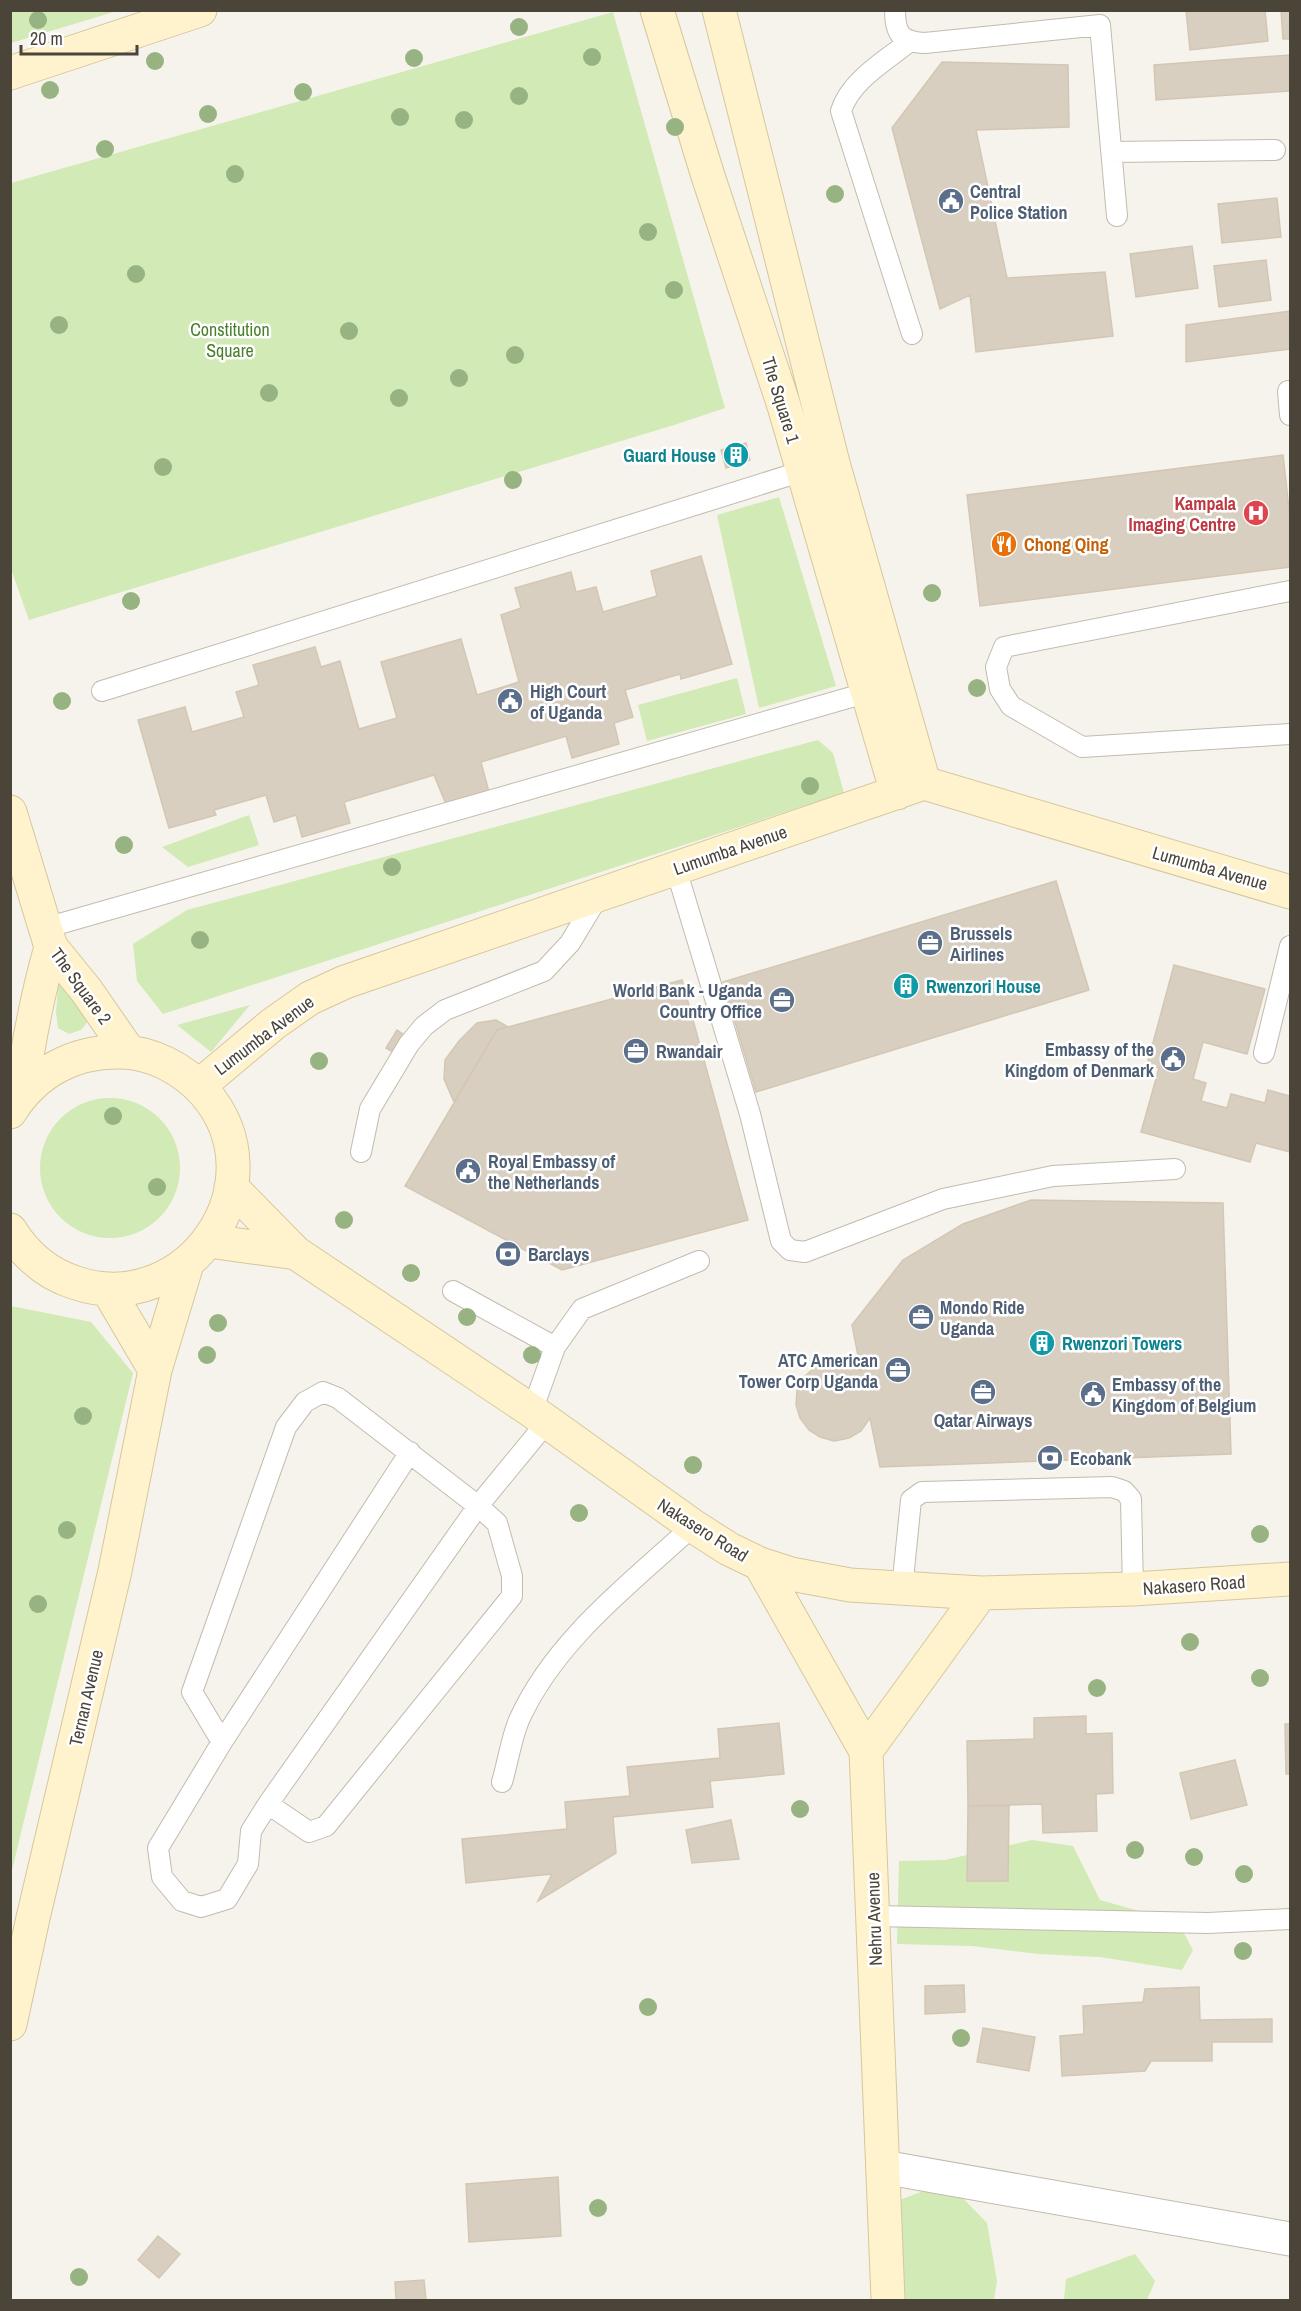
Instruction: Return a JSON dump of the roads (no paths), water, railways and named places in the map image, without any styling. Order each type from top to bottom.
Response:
[{"type":"main road","points":[[10,73],[200,10]]},
{"type":"main road","name":"The Square 1","points":[[657,10],[708,176],[784,406],[802,471],[882,689],[911,788]]},
{"type":"main road","name":"The Square 1","points":[[719,10],[833,463],[882,689]]},
{"type":"main road","name":"Lumumba Avenue","points":[[199,1086],[273,1024],[310,998],[345,982],[911,788],[1290,892]]},
{"type":"main road","name":"The Square 2","points":[[13,834],[48,938],[129,1052]]},
{"type":"main road","points":[[16,1103],[48,938]]},
{"type":"main road","name":"Ternan Avenue","points":[[10,2024],[115,1571],[155,1370],[198,1252],[224,1216],[231,1187],[232,1155],[229,1140],[217,1111],[199,1086],[178,1070],[155,1058],[129,1052],[99,1051],[70,1059],[43,1074],[16,1103]]},
{"type":"main road","name":"Nakasero Road","points":[[231,1187],[296,1253],[539,1417],[693,1526],[729,1550],[760,1564],[820,1580],[981,1593],[1133,1589],[1290,1579]]},
{"type":"main road","points":[[10,1230],[20,1246],[43,1268],[63,1280],[86,1287],[108,1290],[129,1289],[150,1284],[170,1275],[198,1252]]},
{"type":"main road","name":"Nakasero Road","points":[[198,1252],[296,1253]]},
{"type":"main road","points":[[10,1266],[43,1268]]},
{"type":"main road","points":[[108,1290],[155,1370]]},
{"type":"main road","name":"Nehru Avenue","points":[[760,1564],[866,1751],[888,2301]]},
{"type":"main road","points":[[866,1751],[981,1593]]},
{"type":"street","points":[[883,2167],[1290,2239]]},
{"type":"lane","points":[[895,10],[895,22],[899,34],[909,42],[925,43],[1100,18],[1117,216]]},
{"type":"lane","points":[[909,42],[866,76],[845,98],[841,111],[912,334]]},
{"type":"lane","points":[[1112,152],[1275,150]]},
{"type":"lane","points":[[1288,391],[1290,415]]},
{"type":"lane","points":[[102,691],[802,471]]},
{"type":"lane","points":[[1290,591],[1004,647],[996,667],[999,688],[1011,706],[1082,747],[1290,734]]},
{"type":"lane","points":[[48,938],[882,689]]},
{"type":"lane","points":[[676,868],[750,1114],[781,1241],[790,1250],[806,1252],[954,1196],[1053,1176],[1174,1169]]},
{"type":"lane","points":[[361,1152],[370,1109],[409,1044],[424,1026],[445,1010],[544,971],[570,943],[599,895]]},
{"type":"lane","points":[[1264,1053],[1290,945]]},
{"type":"lane","points":[[410,1452],[222,1742],[158,1848],[162,1877],[182,1901],[201,1907],[226,1899],[249,1864],[251,1830],[539,1417],[555,1347],[582,1309],[699,1261]]},
{"type":"lane","points":[[453,1291],[555,1347]]},
{"type":"lane","points":[[222,1742],[192,1692],[286,1427],[305,1402],[323,1392],[338,1398],[410,1452],[497,1523],[512,1576],[512,1596],[326,1826],[309,1832],[268,1804]]},
{"type":"lane","points":[[902,1588],[911,1500],[922,1492],[1112,1487],[1124,1491],[1131,1499],[1133,1589]]},
{"type":"lane","points":[[502,1782],[518,1722],[537,1686],[581,1629],[693,1526]]},
{"type":"lane","points":[[874,1916],[1208,1923],[1290,1919]]},
{"type":"place","name":"Central Police Station","points":[[951,201]]},
{"type":"place","name":"Guard House","points":[[736,455]]},
{"type":"place","name":"Kampala Imaging Centre","points":[[1256,513]]},
{"type":"place","name":"Chong Qing","points":[[1004,544]]},
{"type":"place","name":"High Court of Uganda","points":[[510,701]]},
{"type":"place","name":"Brussels Airlines","points":[[930,943]]},
{"type":"place","name":"Rwenzori House","points":[[906,986]]},
{"type":"place","name":"World Bank - Uganda Country Office","points":[[782,1000]]},
{"type":"place","name":"Rwandair","points":[[636,1051]]},
{"type":"place","name":"Embassy of the Kingdom of Denmark","points":[[1173,1059]]},
{"type":"place","name":"Royal Embassy of the Netherlands","points":[[468,1171]]},
{"type":"place","name":"Barclays","points":[[508,1254]]},
{"type":"place","name":"Mondo Ride Uganda","points":[[921,1317]]},
{"type":"place","name":"Rwenzori Towers","points":[[1042,1343]]},
{"type":"place","name":"ATC American Tower Corp Uganda","points":[[898,1370]]},
{"type":"place","name":"Qatar Airways","points":[[983,1392]]},
{"type":"place","name":"Embassy of the Kingdom of Belgium","points":[[1093,1394]]},
{"type":"place","name":"Ecobank","points":[[1050,1458]]},
{"type":"park label","name":"Constitution Square","points":[[230,339]]}]
